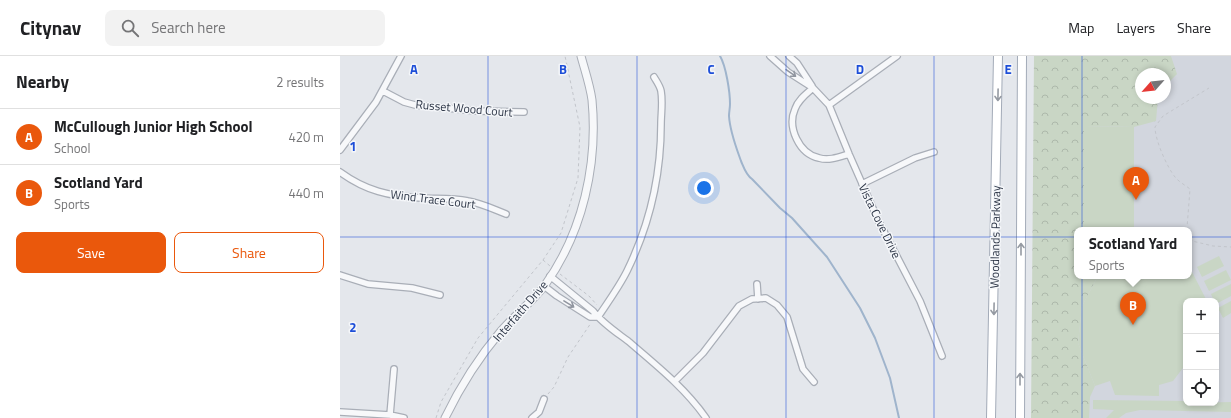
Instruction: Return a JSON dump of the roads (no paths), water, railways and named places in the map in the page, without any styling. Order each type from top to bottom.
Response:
[{"type":"main road","name":"Woodlands Parkway","points":[[991,418],[998,56]]},
{"type":"main road","points":[[1020,418],[1022,56]]},
{"type":"street","points":[[340,150],[376,102],[401,56]]},
{"type":"street","name":"Interfaith Drive","points":[[445,418],[485,351],[513,318],[544,286],[570,241],[581,211],[590,175],[593,140],[592,99],[581,56]]},
{"type":"street","name":"Vista Cove Drive","points":[[770,56],[788,72],[813,88]]},
{"type":"street","name":"Vista Cove Drive","points":[[789,56],[797,63],[813,88],[829,105],[879,222],[920,302],[942,356]]},
{"type":"street","points":[[829,105],[897,56]]},
{"type":"street","points":[[598,317],[627,272],[638,247],[654,192],[661,132],[661,90],[654,77]]},
{"type":"street","points":[[813,88],[798,101],[794,110],[792,127],[799,144],[804,151],[811,156],[820,159],[831,159],[849,154]]},
{"type":"street","name":"Russet Wood Court","points":[[382,90],[404,102],[415,105],[477,111],[524,112]]},
{"type":"street","points":[[862,184],[916,158],[934,152]]},
{"type":"street","name":"Wind Trace Court","points":[[340,172],[361,186],[382,193],[422,198],[452,198],[469,201],[506,214]]},
{"type":"street","points":[[552,273],[598,317],[675,381],[706,418]]},
{"type":"street","points":[[340,275],[368,284],[412,288],[440,295]]},
{"type":"street","points":[[757,284],[758,299]]},
{"type":"street","points":[[544,286],[556,296],[590,317],[598,317]]},
{"type":"street","points":[[675,381],[703,353],[740,306],[752,299],[766,298],[777,305],[787,317],[803,369],[814,382]]},
{"type":"street","points":[[390,415],[394,369]]},
{"type":"street","points":[[532,418],[539,412],[544,399]]},
{"type":"street","points":[[340,412],[390,415],[404,418]]},
{"type":"waterway","points":[[720,56],[726,72],[731,128],[735,145],[745,171],[780,208],[792,218],[827,257],[860,308],[875,338],[890,378],[899,418]]},
{"type":"place","name":"McCullough Junior High School","points":[[1136,200]]},
{"type":"place","name":"Scotland Yard","points":[[1133,325]]}]
